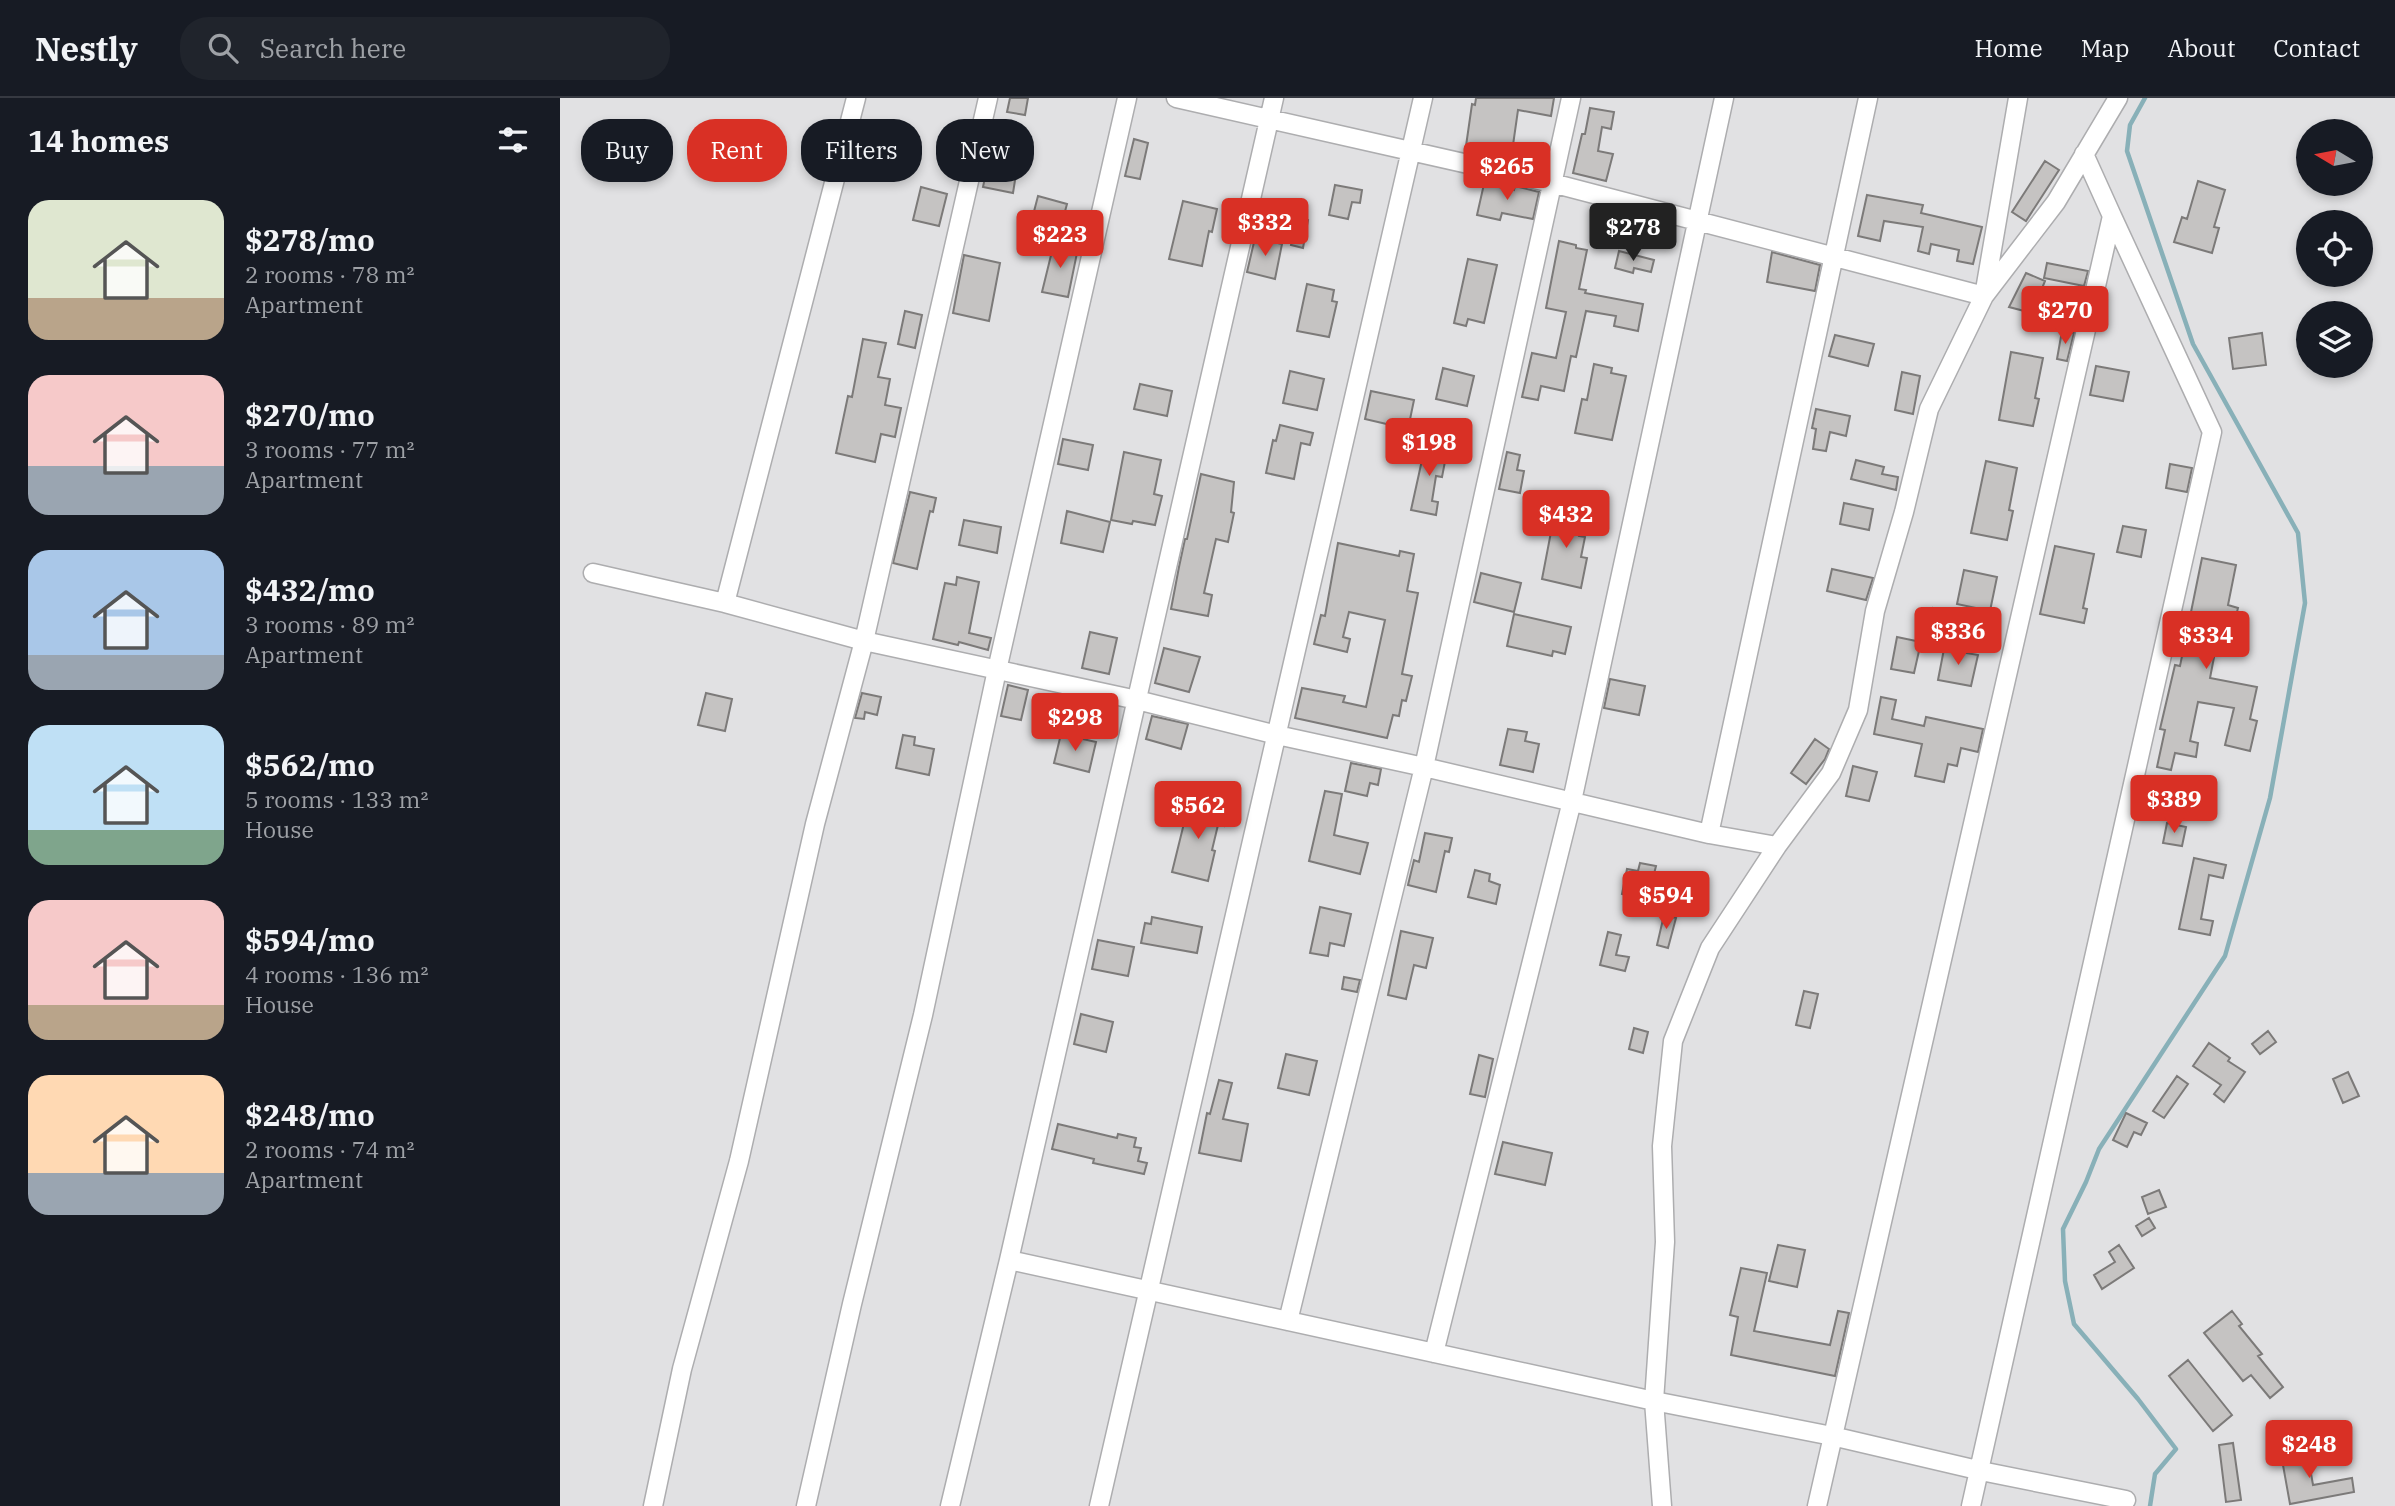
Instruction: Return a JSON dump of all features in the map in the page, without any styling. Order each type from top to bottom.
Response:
[{"type":"street","points":[[725,603],[856,98]]},
{"type":"street","points":[[653,1506],[682,1369],[739,1161],[815,824],[864,641],[988,98]]},
{"type":"street","points":[[806,1506],[923,1015],[996,670],[1127,98]]},
{"type":"street","points":[[1176,98],[1552,183],[1984,296]]},
{"type":"street","points":[[950,1506],[1009,1260],[1274,98]]},
{"type":"street","points":[[1099,1506],[1423,98]]},
{"type":"street","points":[[1288,1321],[1424,767],[1571,98]]},
{"type":"street","points":[[1434,1353],[1572,801],[1724,98]]},
{"type":"street","points":[[1709,834],[1868,98]]},
{"type":"street","points":[[1984,296],[2018,98]]},
{"type":"street","points":[[1662,1506],[1654,1401],[1665,1242],[1662,1146],[1673,1041],[1710,948],[1777,846],[1832,773],[1857,710],[1875,611],[1904,512],[1929,410],[1984,296],[2056,202],[2118,98]]},
{"type":"street","points":[[1971,1506],[2212,432],[2084,154]]},
{"type":"street","points":[[1816,1506],[2112,216]]},
{"type":"street","points":[[593,573],[725,603],[864,641],[1137,699],[1277,735],[1709,834],[1777,846]]},
{"type":"street","points":[[1009,1260],[1654,1401],[1832,1436],[2126,1500]]},
{"type":"building","points":[[1010,98],[1028,98],[1025,115],[1007,112]]},
{"type":"building","points":[[1476,98],[1554,98],[1551,116],[1518,110],[1513,145],[1547,153],[1544,167],[1519,161],[1520,159],[1481,153],[1482,148],[1466,146],[1472,104],[1475,105]]},
{"type":"building","points":[[1590,108],[1614,112],[1611,129],[1602,127],[1598,151],[1613,154],[1606,181],[1573,173]]},
{"type":"building","points":[[1134,139],[1148,143],[1140,179],[1125,176]]},
{"type":"building","points":[[2045,161],[2059,170],[2026,221],[2012,212]]},
{"type":"building","points":[[2198,181],[2225,190],[2214,227],[2219,228],[2212,253],[2174,242],[2182,217],[2187,219]]},
{"type":"building","points":[[984,182],[1015,182],[1013,193],[983,187]]},
{"type":"building","points":[[1484,184],[1514,190],[1515,186],[1539,192],[1533,219],[1502,213],[1500,220],[1477,215]]},
{"type":"building","points":[[1335,185],[1362,190],[1360,203],[1352,202],[1348,219],[1329,215]]},
{"type":"building","points":[[921,187],[947,194],[939,226],[913,220]]},
{"type":"building","points":[[1867,195],[1923,205],[1921,213],[1982,227],[1973,264],[1957,261],[1959,250],[1931,244],[1929,254],[1918,251],[1923,227],[1884,221],[1880,241],[1858,236]]},
{"type":"building","points":[[1038,196],[1067,204],[1060,230],[1031,223]]},
{"type":"building","points":[[1183,201],[1217,209],[1212,232],[1209,231],[1202,266],[1169,259]]},
{"type":"building","points":[[1296,218],[1308,220],[1303,248],[1291,245]]},
{"type":"building","points":[[1255,238],[1282,244],[1275,279],[1247,272]]},
{"type":"building","points":[[1559,241],[1587,250],[1579,289],[1586,290],[1585,293],[1643,304],[1638,331],[1614,326],[1616,316],[1586,311],[1576,357],[1571,356],[1564,391],[1541,386],[1538,400],[1522,397],[1532,353],[1556,358],[1566,312],[1546,308]]},
{"type":"building","points":[[1054,243],[1078,248],[1068,297],[1042,292]]},
{"type":"building","points":[[1619,251],[1654,260],[1651,272],[1634,268],[1633,273],[1615,268]]},
{"type":"building","points":[[1772,252],[1820,265],[1815,291],[1767,282]]},
{"type":"building","points":[[964,255],[1000,263],[989,321],[953,313]]},
{"type":"building","points":[[1468,259],[1497,265],[1484,323],[1468,319],[1466,326],[1454,323]]},
{"type":"building","points":[[2047,263],[2088,271],[2084,286],[2044,278]]},
{"type":"building","points":[[2026,273],[2045,281],[2032,313],[2009,307]]},
{"type":"building","points":[[1307,284],[1334,290],[1332,301],[1337,302],[1329,337],[1297,331]]},
{"type":"building","points":[[905,311],[922,315],[915,348],[898,344]]},
{"type":"building","points":[[2062,331],[2074,333],[2067,361],[2057,359]]},
{"type":"building","points":[[2262,333],[2266,365],[2233,369],[2229,338]]},
{"type":"building","points":[[1835,335],[1874,344],[1868,366],[1829,356]]},
{"type":"building","points":[[863,339],[886,343],[878,377],[890,379],[885,405],[901,408],[895,437],[881,434],[875,462],[836,453],[848,396],[852,397]]},
{"type":"building","points":[[2011,352],[2043,358],[2033,426],[1999,420]]},
{"type":"building","points":[[1594,364],[1612,368],[1611,373],[1626,376],[1612,440],[1575,433],[1582,399],[1587,400]]},
{"type":"building","points":[[2096,366],[2129,372],[2123,401],[2090,395]]},
{"type":"building","points":[[1443,368],[1474,376],[1467,406],[1436,399]]},
{"type":"building","points":[[1290,371],[1324,379],[1317,410],[1283,403]]},
{"type":"building","points":[[1902,372],[1920,376],[1913,414],[1895,410]]},
{"type":"building","points":[[1140,384],[1172,391],[1167,416],[1134,409]]},
{"type":"building","points":[[1371,391],[1414,400],[1408,429],[1365,419]]},
{"type":"building","points":[[1816,409],[1850,416],[1846,436],[1830,432],[1826,451],[1813,449],[1816,429],[1812,428]]},
{"type":"building","points":[[1280,425],[1313,433],[1310,445],[1301,443],[1294,479],[1266,473],[1273,440],[1276,441]]},
{"type":"building","points":[[1063,439],[1093,445],[1088,470],[1058,464]]},
{"type":"building","points":[[1426,442],[1448,446],[1442,477],[1436,476],[1432,501],[1438,502],[1436,515],[1411,510]]},
{"type":"building","points":[[1124,452],[1161,460],[1154,494],[1162,496],[1155,525],[1111,520]]},
{"type":"building","points":[[1507,452],[1520,455],[1517,470],[1524,471],[1520,493],[1499,489]]},
{"type":"building","points":[[1856,460],[1884,467],[1882,474],[1898,477],[1896,490],[1851,479]]},
{"type":"building","points":[[1986,461],[2017,468],[2009,510],[2013,511],[2007,540],[1971,533]]},
{"type":"building","points":[[2170,464],[2192,468],[2187,492],[2166,488]]},
{"type":"building","points":[[1201,474],[1234,482],[1231,512],[1234,513],[1228,542],[1216,539],[1204,593],[1212,595],[1208,616],[1171,609]]},
{"type":"building","points":[[910,492],[936,498],[933,512],[930,511],[917,569],[893,563]]},
{"type":"building","points":[[1844,503],[1873,509],[1869,530],[1840,524]]},
{"type":"building","points":[[1556,506],[1583,515],[1579,536],[1585,537],[1581,557],[1587,558],[1581,588],[1542,579]]},
{"type":"building","points":[[1067,511],[1110,522],[1103,552],[1061,543]]},
{"type":"building","points":[[964,520],[1001,527],[997,553],[959,545]]},
{"type":"building","points":[[2123,526],[2146,530],[2141,557],[2117,552]]},
{"type":"building","points":[[1338,543],[1399,556],[1400,551],[1414,554],[1407,591],[1418,593],[1402,674],[1412,676],[1406,701],[1402,700],[1399,716],[1393,715],[1387,738],[1295,718],[1302,688],[1345,696],[1343,702],[1366,707],[1385,620],[1349,612],[1343,637],[1350,639],[1347,652],[1314,644],[1321,615],[1325,616]]},
{"type":"building","points":[[2055,546],[2094,554],[2083,608],[2087,609],[2084,623],[2040,614]]},
{"type":"building","points":[[2202,558],[2236,565],[2228,605],[2238,608],[2234,624],[2221,621],[2210,678],[2257,687],[2250,719],[2257,721],[2250,751],[2225,745],[2234,708],[2198,702],[2190,741],[2198,743],[2196,757],[2175,753],[2171,770],[2157,767],[2165,730],[2160,729],[2175,665],[2180,666]]},
{"type":"building","points":[[1832,569],[1873,578],[1866,600],[1827,591]]},
{"type":"building","points":[[1964,570],[1997,577],[1990,611],[1957,604]]},
{"type":"building","points":[[1481,573],[1521,583],[1514,612],[1474,602]]},
{"type":"building","points":[[957,577],[979,582],[969,633],[991,638],[988,650],[959,642],[958,645],[933,639],[945,583],[956,585]]},
{"type":"building","points":[[1933,608],[1955,612],[1948,643],[1927,639]]},
{"type":"building","points":[[1514,614],[1571,627],[1565,654],[1553,651],[1552,656],[1507,646]]},
{"type":"building","points":[[1090,632],[1117,638],[1109,674],[1082,668]]},
{"type":"building","points":[[1897,637],[1921,642],[1914,673],[1891,669]]},
{"type":"building","points":[[1164,648],[1200,657],[1189,692],[1155,683]]},
{"type":"building","points":[[1944,649],[1978,655],[1971,686],[1938,680]]},
{"type":"building","points":[[1610,679],[1645,686],[1639,715],[1604,708]]},
{"type":"building","points":[[1008,685],[1028,690],[1021,720],[1001,716]]},
{"type":"building","points":[[706,693],[732,699],[725,731],[698,725]]},
{"type":"building","points":[[862,693],[881,697],[877,715],[865,712],[864,719],[855,718]]},
{"type":"building","points":[[1881,697],[1896,700],[1892,719],[1924,726],[1926,717],[1983,729],[1978,752],[1961,748],[1957,766],[1948,764],[1944,782],[1915,776],[1922,744],[1874,734]]},
{"type":"building","points":[[1152,716],[1188,724],[1181,749],[1146,739]]},
{"type":"building","points":[[1508,729],[1527,732],[1525,741],[1539,744],[1533,772],[1500,765]]},
{"type":"building","points":[[1061,734],[1096,742],[1089,772],[1054,763]]},
{"type":"building","points":[[903,735],[915,737],[914,745],[934,749],[929,775],[896,768]]},
{"type":"building","points":[[1815,739],[1829,749],[1825,759],[1806,784],[1791,773]]},
{"type":"building","points":[[1351,763],[1381,769],[1378,785],[1370,783],[1367,796],[1345,791]]},
{"type":"building","points":[[1853,766],[1877,772],[1869,801],[1846,796]]},
{"type":"building","points":[[1325,791],[1342,794],[1334,835],[1368,843],[1360,874],[1309,861]]},
{"type":"building","points":[[1189,803],[1227,811],[1224,826],[1218,825],[1208,881],[1172,872]]},
{"type":"building","points":[[2167,823],[2186,827],[2182,846],[2163,843]]},
{"type":"building","points":[[1425,833],[1452,838],[1449,852],[1445,851],[1436,892],[1408,885],[1414,860],[1419,862]]},
{"type":"building","points":[[2194,858],[2226,865],[2223,878],[2209,875],[2201,919],[2213,921],[2210,935],[2179,929]]},
{"type":"building","points":[[1640,863],[1656,866],[1654,874],[1661,876],[1655,901],[1622,894],[1627,869],[1638,871]]},
{"type":"building","points":[[1475,870],[1490,874],[1489,881],[1500,885],[1496,904],[1468,897]]},
{"type":"building","points":[[1320,907],[1351,914],[1344,946],[1330,943],[1328,956],[1310,953]]},
{"type":"building","points":[[1664,915],[1676,918],[1668,948],[1657,945]]},
{"type":"building","points":[[1152,917],[1202,927],[1197,953],[1141,943],[1145,923],[1151,924]]},
{"type":"building","points":[[1401,931],[1433,938],[1426,968],[1414,965],[1406,999],[1388,995]]},
{"type":"building","points":[[1608,932],[1621,935],[1616,955],[1629,957],[1625,971],[1600,965]]},
{"type":"building","points":[[1098,940],[1134,947],[1128,976],[1092,969]]},
{"type":"building","points":[[1344,977],[1360,980],[1357,992],[1342,989]]},
{"type":"building","points":[[1804,991],[1818,994],[1810,1028],[1796,1025]]},
{"type":"building","points":[[1081,1014],[1113,1022],[1106,1052],[1074,1044]]},
{"type":"building","points":[[1634,1028],[1648,1032],[1643,1053],[1629,1049]]},
{"type":"building","points":[[2268,1031],[2276,1042],[2260,1054],[2252,1044]]},
{"type":"building","points":[[2209,1043],[2245,1072],[2224,1102],[2214,1094],[2221,1085],[2193,1066]]},
{"type":"building","points":[[1286,1054],[1317,1061],[1309,1095],[1278,1088]]},
{"type":"building","points":[[1479,1055],[1493,1059],[1485,1097],[1470,1094]]},
{"type":"building","points":[[2348,1072],[2359,1096],[2343,1103],[2333,1079]]},
{"type":"building","points":[[2177,1076],[2188,1084],[2164,1118],[2153,1111]]},
{"type":"building","points":[[1219,1080],[1232,1083],[1223,1119],[1248,1124],[1241,1161],[1199,1153],[1207,1113],[1210,1114]]},
{"type":"building","points":[[2126,1113],[2147,1123],[2141,1135],[2134,1132],[2127,1147],[2113,1140]]},
{"type":"building","points":[[1058,1124],[1117,1138],[1118,1134],[1136,1138],[1134,1147],[1141,1148],[1138,1161],[1147,1163],[1144,1174],[1093,1163],[1094,1159],[1052,1149]]},
{"type":"building","points":[[1503,1142],[1552,1153],[1545,1185],[1495,1174]]},
{"type":"building","points":[[2159,1190],[2166,1207],[2148,1214],[2142,1197]]},
{"type":"building","points":[[2149,1218],[2155,1228],[2142,1236],[2136,1226]]},
{"type":"building","points":[[1778,1245],[1805,1250],[1797,1287],[1769,1281]]},
{"type":"building","points":[[2119,1245],[2134,1268],[2102,1289],[2094,1275],[2115,1262],[2109,1252]]},
{"type":"building","points":[[1741,1268],[1767,1273],[1754,1331],[1830,1345],[1838,1311],[1849,1313],[1835,1376],[1731,1355],[1738,1317],[1730,1315]]},
{"type":"building","points":[[2232,1311],[2242,1324],[2239,1326],[2262,1354],[2258,1356],[2283,1387],[2270,1398],[2251,1375],[2243,1381],[2204,1333]]},
{"type":"building","points":[[2188,1360],[2232,1415],[2213,1431],[2169,1376]]},
{"type":"building","points":[[2233,1443],[2241,1500],[2226,1502],[2219,1445]]},
{"type":"building","points":[[2307,1450],[2313,1485],[2352,1478],[2354,1492],[2290,1504],[2281,1454]]},
{"type":"waterway","points":[[2145,98],[2130,125],[2127,151],[2193,344],[2298,533],[2305,603],[2270,798],[2225,956],[2099,1149],[2063,1229],[2065,1281],[2074,1324],[2138,1399],[2176,1449],[2155,1474],[2150,1506]]}]
